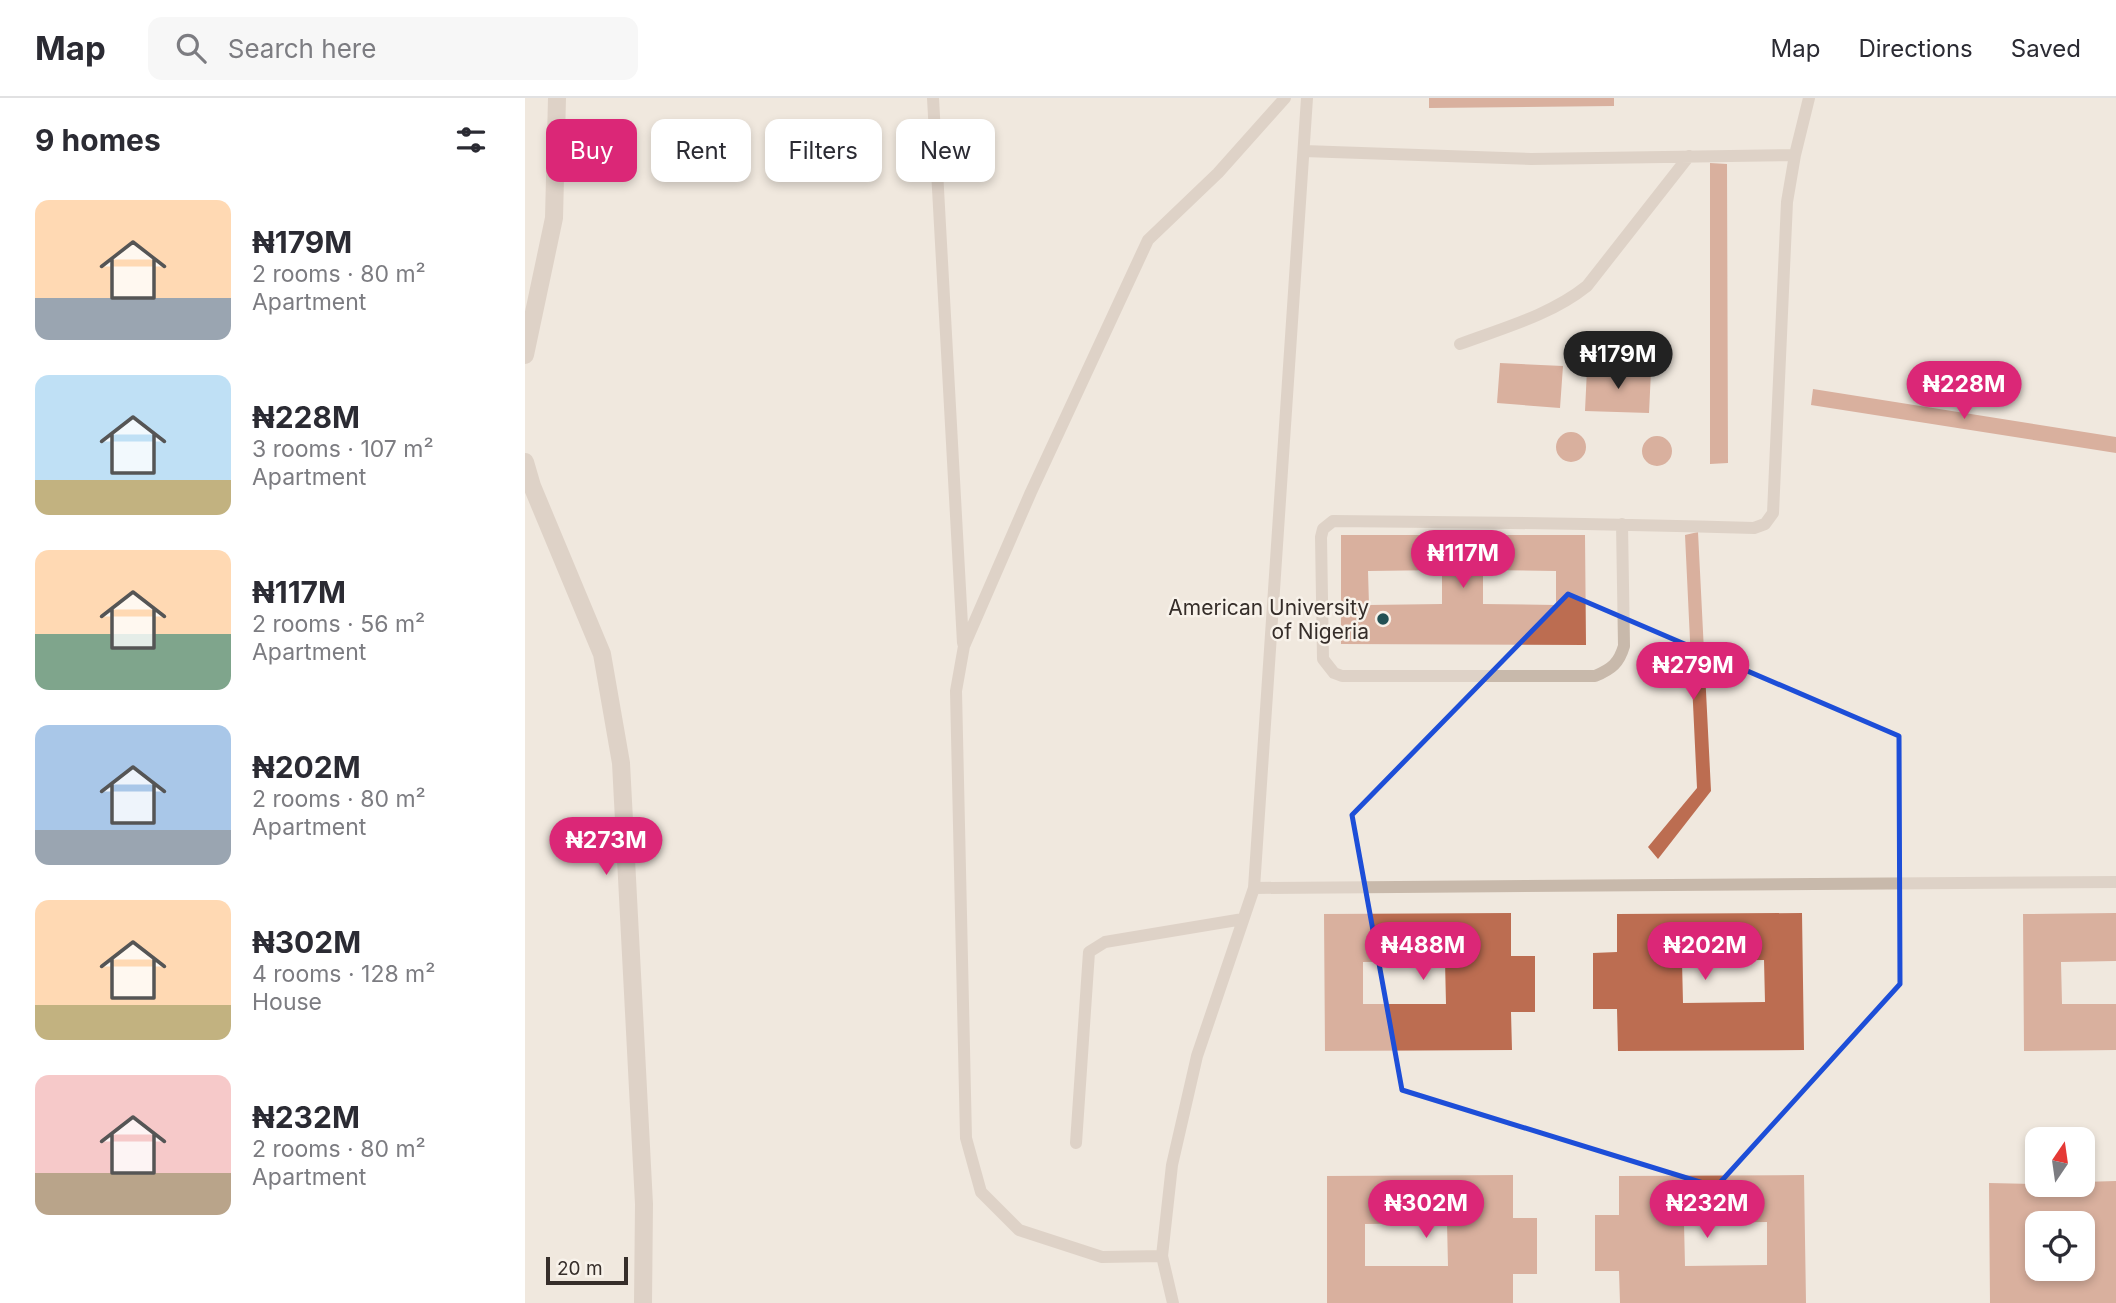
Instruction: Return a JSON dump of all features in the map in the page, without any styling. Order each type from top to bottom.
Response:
[{"type":"street","points":[[525,355],[554,218],[557,98]]},
{"type":"street","points":[[525,462],[532,486],[602,654],[621,762],[644,1205],[643,1303]]},
{"type":"lane","points":[[933,98],[964,646],[956,691],[966,1138],[981,1192],[1019,1230],[1102,1257],[1162,1256]]},
{"type":"lane","points":[[964,646],[1031,492],[1149,240],[1218,173],[1285,98]]},
{"type":"lane","points":[[1173,1303],[1162,1256],[1172,1165],[1197,1056],[1254,888],[1307,98]]},
{"type":"lane","points":[[1622,524],[1624,646],[1621,658],[1614,667],[1605,672],[1595,676],[1342,676],[1334,673],[1323,659],[1321,537],[1323,529],[1333,521],[1622,524],[1753,528],[1770,519],[1773,513],[1787,202],[1809,98]]},
{"type":"lane","points":[[1304,151],[1531,159],[1795,155]]},
{"type":"lane","points":[[1461,344],[1548,310],[1571,299],[1587,286],[1689,156]]},
{"type":"lane","points":[[1254,888],[2116,882]]},
{"type":"lane","points":[[1076,1143],[1089,953],[1105,942],[1243,919]]},
{"type":"highlighted area","points":[[1568,594],[1899,736],[1900,984],[1716,1187],[1402,1090],[1352,815]]},
{"type":"building","points":[[1429,98],[1614,98],[1614,106],[1429,108]]},
{"type":"building","points":[[1710,163],[1727,164],[1728,463],[1710,464]]},
{"type":"building","points":[[1500,363],[1563,366],[1560,408],[1497,403]]},
{"type":"building","points":[[1587,369],[1651,371],[1649,413],[1585,411]]},
{"type":"building","points":[[1813,389],[2116,437],[2116,453],[1811,405]]},
{"type":"building","points":[[1571,432],[1581,437],[1586,447],[1581,457],[1571,462],[1561,457],[1556,447],[1561,437]]},
{"type":"building","points":[[1657,436],[1663,437],[1671,445],[1671,457],[1663,465],[1657,466],[1651,465],[1643,457],[1642,451],[1643,445],[1651,437]]},
{"type":"building","points":[[1698,532],[1711,791],[1658,859],[1648,847],[1697,788],[1685,535]]},
{"type":"building","points":[[1341,535],[1585,535],[1586,645],[1341,644]],"holes":[[[1442,570],[1442,604],[1369,605],[1368,571]],[[1483,570],[1556,571],[1556,605],[1483,604]]]},
{"type":"building","points":[[1511,913],[1511,956],[1535,956],[1535,1012],[1511,1012],[1512,1050],[1325,1051],[1324,914]],"holes":[[[1445,961],[1446,1004],[1363,1004],[1363,962]]]},
{"type":"building","points":[[1802,913],[1804,1050],[1618,1051],[1617,1009],[1593,1009],[1593,953],[1617,952],[1617,914]],"holes":[[[1764,960],[1765,1002],[1683,1003],[1682,961]]]},
{"type":"building","points":[[2116,913],[2116,961],[2061,962],[2062,1004],[2116,1004],[2116,1050],[2024,1051],[2023,914]]},
{"type":"building","points":[[1513,1175],[1513,1218],[1537,1218],[1537,1274],[1513,1274],[1513,1303],[1327,1303],[1327,1176]],"holes":[[[1447,1223],[1448,1266],[1365,1266],[1365,1224]]]},
{"type":"building","points":[[1804,1175],[1806,1303],[1620,1303],[1619,1271],[1595,1271],[1595,1215],[1619,1215],[1619,1176]],"holes":[[[1767,1222],[1767,1265],[1685,1266],[1684,1223]]]},
{"type":"building","points":[[2116,1181],[2116,1303],[1990,1303],[1989,1183],[2025,1184],[2025,1197],[2095,1197],[2095,1182]]},
{"type":"place","name":"American University of Nigeria","points":[[1383,619]]}]
